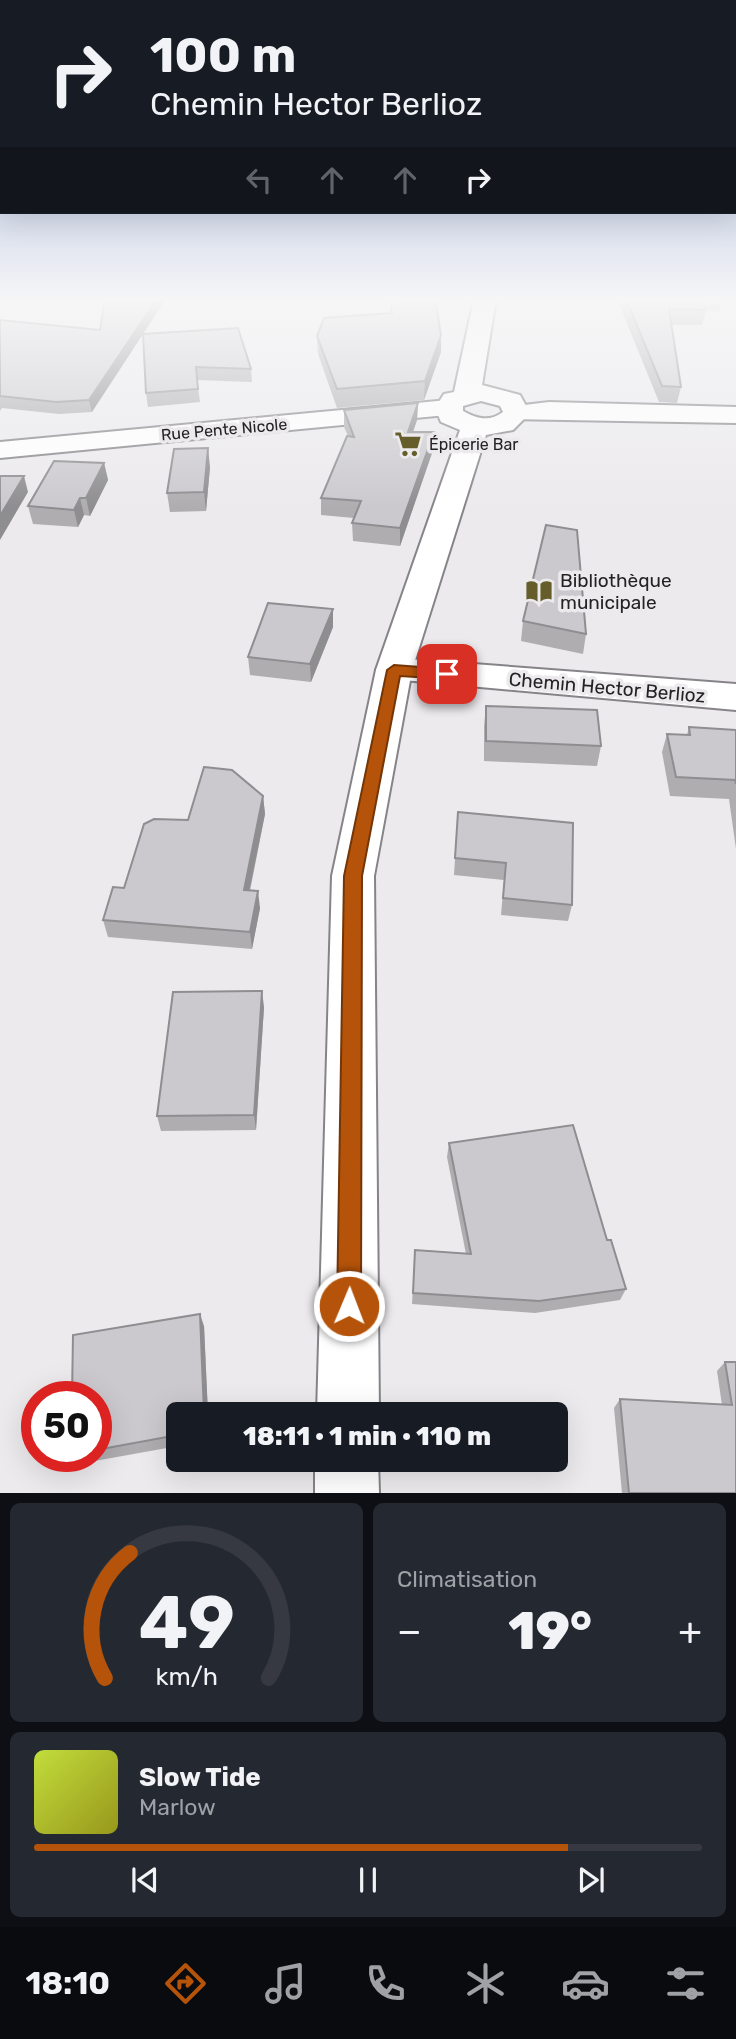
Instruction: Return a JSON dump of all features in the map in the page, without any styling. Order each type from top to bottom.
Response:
[{"type":"main road","points":[[348,1402],[353,876],[394,670],[464,410],[472,369]]},
{"type":"main road","name":"Rue Pente Nicole","points":[[0,450],[464,410],[500,396],[511,401],[517,413],[549,410],[736,415]]},
{"type":"main road","name":"Chemin Hector Berlioz","points":[[394,670],[736,697]]},
{"type":"main road","points":[[347,1472],[347,1493]]},
{"type":"building","points":[[0,369],[110,369],[89,400],[56,402],[0,396]]},
{"type":"building","points":[[145,369],[196,369],[198,389],[146,393]]},
{"type":"building","points":[[329,369],[429,369],[425,381],[337,389]]},
{"type":"building","points":[[655,369],[678,369],[681,387],[662,386]]},
{"type":"building","points":[[418,403],[408,432],[434,432],[400,528],[352,523],[361,501],[321,498],[347,436],[354,437],[344,410]]},
{"type":"building","points":[[208,448],[204,492],[167,493],[174,449]]},
{"type":"building","points":[[54,461],[104,463],[86,498],[80,498],[74,510],[28,506]]},
{"type":"building","points":[[0,476],[24,476],[0,516]]},
{"type":"building","points":[[546,525],[577,530],[586,634],[523,621]]},
{"type":"building","points":[[268,603],[333,609],[310,664],[248,657]]},
{"type":"building","points":[[486,706],[597,710],[601,746],[486,741]]},
{"type":"building","points":[[689,727],[736,730],[736,784],[735,780],[676,777],[667,734],[690,735]]},
{"type":"building","points":[[204,767],[232,770],[263,796],[244,890],[258,891],[250,932],[103,920],[113,887],[124,888],[144,824],[154,819],[188,820]]},
{"type":"building","points":[[458,812],[573,823],[572,905],[503,898],[506,863],[455,858]]},
{"type":"building","points":[[262,991],[254,1115],[157,1116],[173,992]]},
{"type":"building","points":[[573,1125],[607,1240],[611,1240],[626,1289],[539,1301],[413,1293],[415,1250],[471,1254],[449,1143]]},
{"type":"building","points":[[200,1314],[204,1402],[166,1402],[166,1437],[112,1447],[112,1381],[72,1381],[73,1335]]},
{"type":"building","points":[[725,1362],[736,1362],[736,1493],[629,1493],[620,1399],[732,1405]]},
{"type":"place","name":"Épicerie Bar","points":[[408,444]]},
{"type":"place","name":"Bibliothèque municipale","points":[[539,591]]},
{"type":"route","points":[[349,1306],[353,876],[394,670],[447,674]]}]
